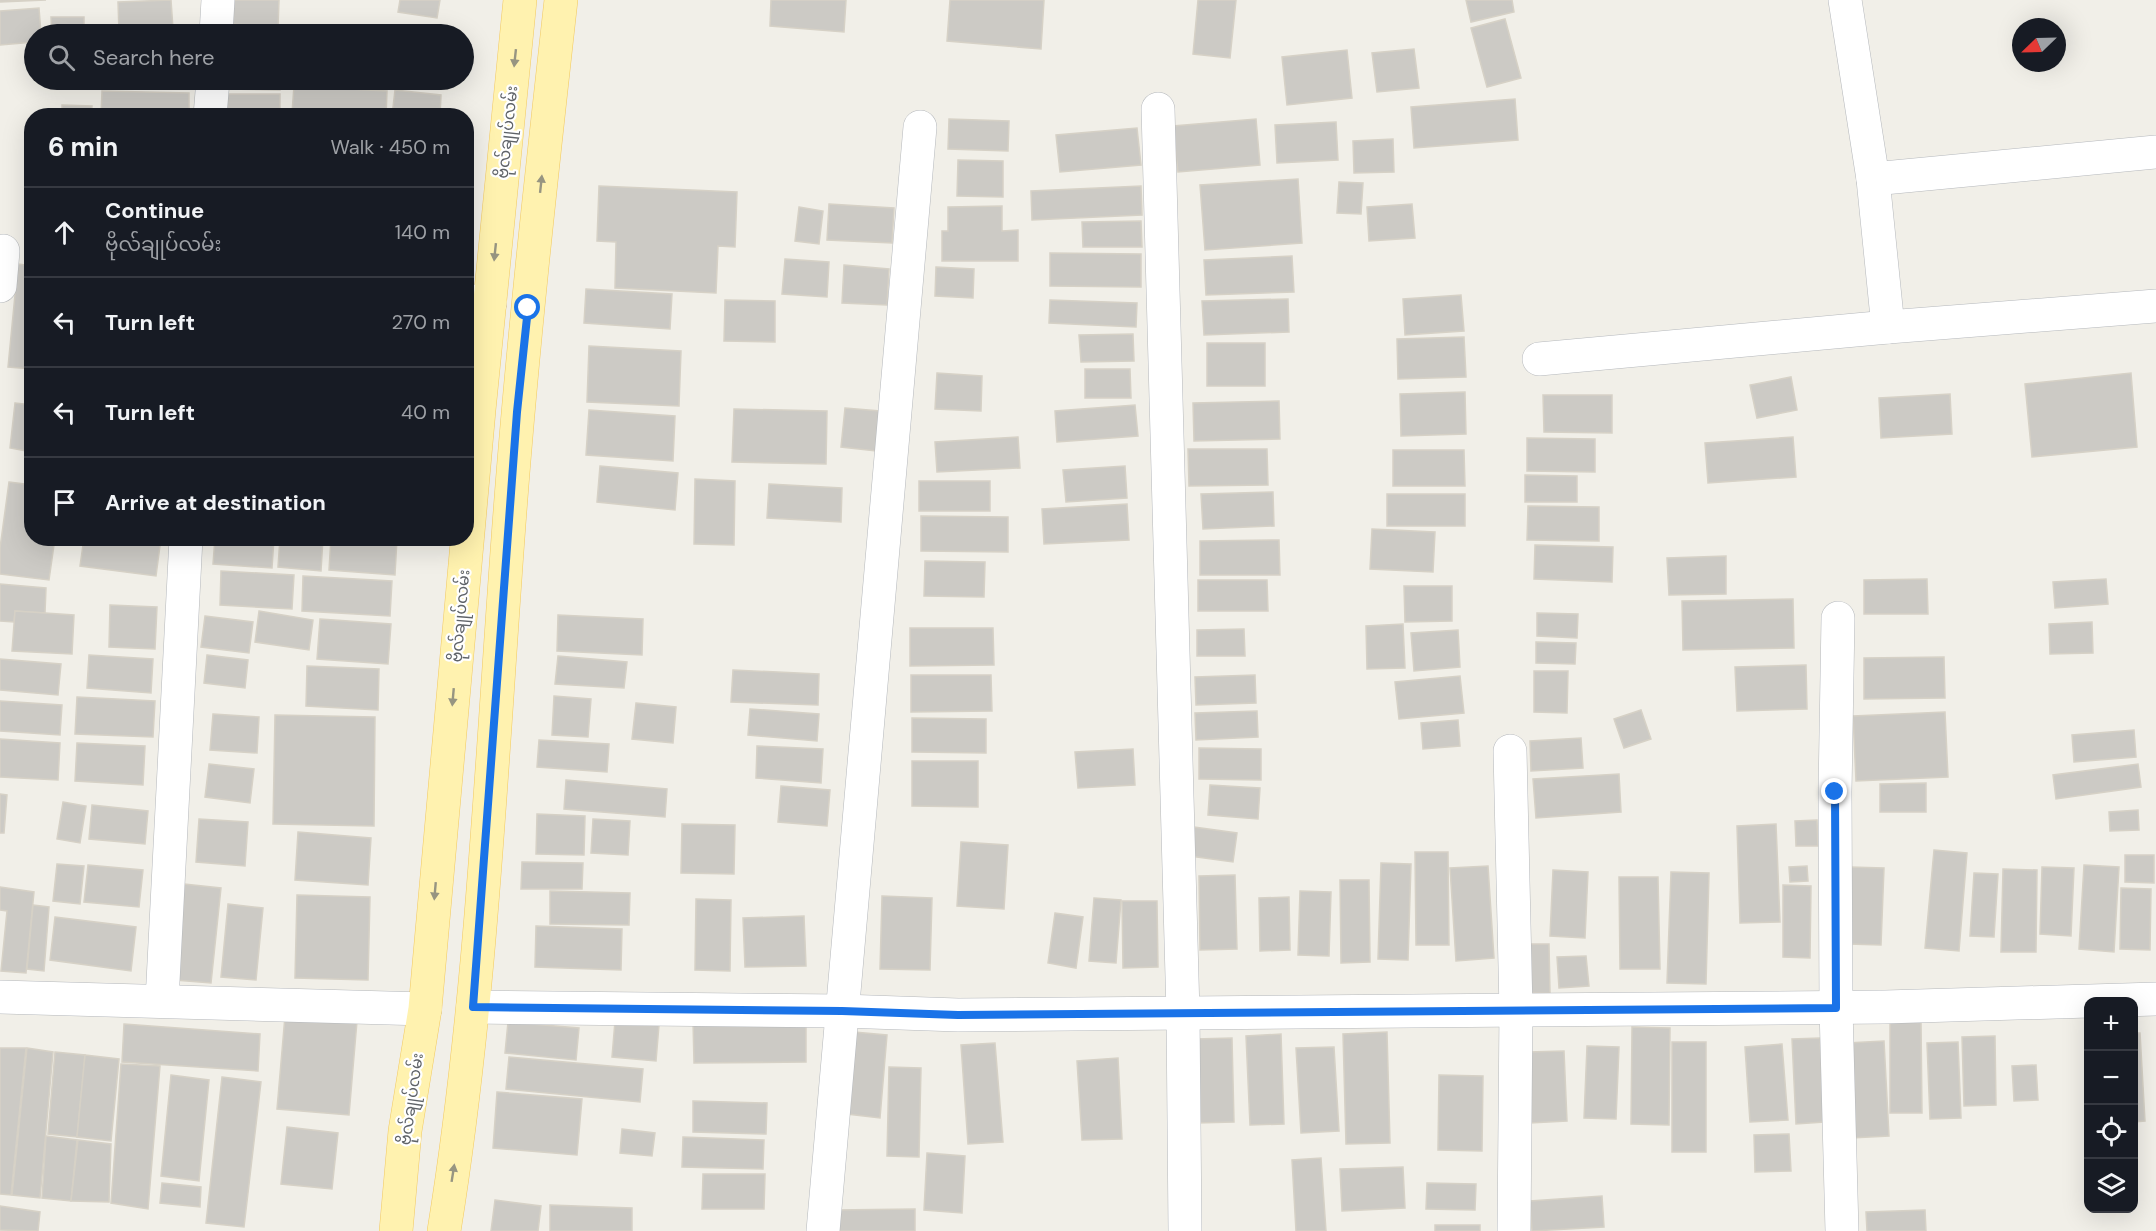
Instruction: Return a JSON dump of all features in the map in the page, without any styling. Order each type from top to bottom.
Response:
[{"type":"main road","name":"ဗိုလ်ချုပ်လမ်း","points":[[474,354],[478,301],[520,0]]},
{"type":"main road","points":[[444,1231],[459,1137],[473,1007],[517,412],[561,0]]},
{"type":"main road","name":"ဗိုလ်ချုပ်လမ်း","points":[[396,1231],[405,1131],[424,1010],[459,546]]},
{"type":"street","points":[[217,24],[218,0]]},
{"type":"street","points":[[1845,0],[1873,179],[1888,327]]},
{"type":"street","points":[[211,108],[212,90]]},
{"type":"street","points":[[1158,109],[1183,1013],[1185,1231]]},
{"type":"street","points":[[823,1231],[920,127]]},
{"type":"street","points":[[1873,179],[2156,152]]},
{"type":"street","points":[[0,286],[11,252]]},
{"type":"street","points":[[1539,359],[1888,327],[2156,306]]},
{"type":"street","points":[[162,1001],[186,546]]},
{"type":"street","points":[[1838,618],[1835,792],[1836,1008],[1842,1231]]},
{"type":"street","points":[[1510,751],[1516,1010],[1514,1231]]},
{"type":"street","points":[[0,997],[424,1010]]},
{"type":"street","points":[[473,1007],[842,1011],[958,1015],[1836,1008],[2156,999]]},
{"type":"building","points":[[0,0],[46,0],[0,2]]},
{"type":"building","points":[[171,0],[173,24],[119,24],[118,2]]},
{"type":"building","points":[[223,0],[279,0],[278,24],[221,23]]},
{"type":"building","points":[[400,0],[440,0],[437,18],[398,12]]},
{"type":"building","points":[[771,0],[846,0],[844,32],[770,26]]},
{"type":"building","points":[[950,0],[1044,0],[1041,49],[947,41]]},
{"type":"building","points":[[1198,0],[1236,0],[1230,58],[1193,54]]},
{"type":"building","points":[[1466,0],[1512,0],[1514,12],[1471,22]]},
{"type":"building","points":[[39,8],[40,24],[24,24],[24,43],[0,45],[0,11]]},
{"type":"building","points":[[51,17],[84,17],[84,24],[51,24]]},
{"type":"building","points":[[1505,19],[1521,78],[1487,87],[1471,28]]},
{"type":"building","points":[[1414,49],[1419,88],[1377,92],[1372,53]]},
{"type":"building","points":[[1347,50],[1352,98],[1287,105],[1282,57]]},
{"type":"building","points":[[294,90],[387,91],[386,108],[292,108]]},
{"type":"building","points":[[395,90],[441,95],[440,108],[393,108]]},
{"type":"building","points":[[102,91],[189,93],[189,108],[101,108]]},
{"type":"building","points":[[226,94],[280,94],[280,108],[226,108]]},
{"type":"building","points":[[1515,99],[1518,140],[1414,148],[1411,107]]},
{"type":"building","points":[[62,105],[92,106],[92,108],[62,108]]},
{"type":"building","points":[[949,119],[1009,121],[1008,151],[948,149]]},
{"type":"building","points":[[1256,119],[1260,165],[1178,172],[1173,126]]},
{"type":"building","points":[[1336,122],[1338,160],[1277,163],[1275,125]]},
{"type":"building","points":[[1137,128],[1141,165],[1060,172],[1056,135]]},
{"type":"building","points":[[1393,139],[1394,172],[1354,173],[1353,141]]},
{"type":"building","points":[[958,160],[1003,161],[1003,197],[957,196]]},
{"type":"building","points":[[1298,179],[1302,243],[1205,250],[1200,185]]},
{"type":"building","points":[[1339,182],[1363,183],[1361,214],[1337,213]]},
{"type":"building","points":[[599,186],[737,192],[735,247],[718,246],[716,293],[615,288],[616,242],[597,241]]},
{"type":"building","points":[[1141,186],[1142,215],[1032,220],[1031,191]]},
{"type":"building","points":[[829,204],[894,208],[892,243],[827,240]]},
{"type":"building","points":[[1412,204],[1415,238],[1369,241],[1367,207]]},
{"type":"building","points":[[1002,206],[1002,231],[1018,230],[1018,261],[942,261],[942,231],[948,231],[948,207]]},
{"type":"building","points":[[799,207],[823,211],[819,244],[795,241]]},
{"type":"building","points":[[1141,221],[1142,247],[1083,247],[1082,222]]},
{"type":"building","points":[[1050,253],[1141,254],[1141,287],[1050,286]]},
{"type":"building","points":[[1292,256],[1294,292],[1206,295],[1204,260]]},
{"type":"building","points":[[785,259],[829,262],[827,297],[782,294]]},
{"type":"building","points":[[18,264],[24,265],[24,368],[8,367]]},
{"type":"building","points":[[844,265],[889,269],[887,305],[842,303]]},
{"type":"building","points":[[936,267],[974,269],[973,298],[935,296]]},
{"type":"building","points":[[586,289],[672,294],[670,329],[584,323]]},
{"type":"building","points":[[1461,295],[1464,331],[1405,335],[1403,299]]},
{"type":"building","points":[[1288,299],[1289,332],[1204,335],[1202,301]]},
{"type":"building","points":[[725,300],[775,301],[775,342],[724,341]]},
{"type":"building","points":[[1050,300],[1137,303],[1136,327],[1049,323]]},
{"type":"building","points":[[1133,334],[1134,361],[1081,362],[1079,335]]},
{"type":"building","points":[[1464,337],[1466,377],[1398,379],[1397,339]]},
{"type":"building","points":[[1207,343],[1265,343],[1265,386],[1207,386]]},
{"type":"building","points":[[589,346],[681,351],[679,406],[587,402]]},
{"type":"building","points":[[1085,369],[1130,369],[1131,398],[1085,398]]},
{"type":"building","points":[[937,373],[982,376],[981,411],[935,409]]},
{"type":"building","points":[[2131,373],[2137,447],[2032,457],[2025,384]]},
{"type":"building","points":[[1791,377],[1797,410],[1757,418],[1750,385]]},
{"type":"building","points":[[1465,392],[1466,434],[1401,436],[1400,394]]},
{"type":"building","points":[[1950,394],[1952,434],[1881,438],[1879,398]]},
{"type":"building","points":[[1543,395],[1612,395],[1612,433],[1544,432]]},
{"type":"building","points":[[1279,401],[1280,439],[1194,441],[1193,403]]},
{"type":"building","points":[[15,403],[24,404],[24,451],[10,448]]},
{"type":"building","points":[[1135,405],[1138,436],[1057,442],[1055,411]]},
{"type":"building","points":[[845,408],[880,411],[876,451],[841,447]]},
{"type":"building","points":[[734,409],[827,411],[826,464],[732,462]]},
{"type":"building","points":[[589,410],[675,416],[673,461],[586,455]]},
{"type":"building","points":[[1018,437],[1020,468],[937,472],[935,442]]},
{"type":"building","points":[[1793,437],[1796,477],[1708,483],[1705,443]]},
{"type":"building","points":[[1527,438],[1595,439],[1595,472],[1527,471]]},
{"type":"building","points":[[1188,449],[1267,449],[1268,485],[1189,486]]},
{"type":"building","points":[[1393,450],[1464,450],[1465,486],[1393,486]]},
{"type":"building","points":[[600,466],[678,473],[675,510],[597,502]]},
{"type":"building","points":[[1125,466],[1127,498],[1066,502],[1063,470]]},
{"type":"building","points":[[1525,475],[1577,476],[1577,502],[1525,502]]},
{"type":"building","points":[[695,479],[735,481],[734,545],[694,544]]},
{"type":"building","points":[[919,481],[990,481],[990,511],[919,511]]},
{"type":"building","points":[[9,482],[24,484],[24,546],[54,546],[49,580],[0,574],[0,548]]},
{"type":"building","points":[[769,484],[842,488],[841,522],[767,518]]},
{"type":"building","points":[[1273,492],[1274,526],[1203,529],[1201,494]]},
{"type":"building","points":[[1387,494],[1465,494],[1465,526],[1387,526]]},
{"type":"building","points":[[1127,504],[1129,540],[1044,544],[1042,509]]},
{"type":"building","points":[[1528,506],[1599,507],[1599,541],[1527,540]]},
{"type":"building","points":[[921,516],[1008,517],[1008,552],[921,551]]},
{"type":"building","points":[[1372,529],[1435,532],[1433,572],[1370,569]]},
{"type":"building","points":[[1279,540],[1280,575],[1200,575],[1200,541]]},
{"type":"building","points":[[1535,545],[1613,547],[1612,582],[1534,579]]},
{"type":"building","points":[[83,546],[160,546],[156,576],[80,566]]},
{"type":"building","points":[[214,546],[273,546],[272,568],[213,564]]},
{"type":"building","points":[[279,546],[323,546],[321,571],[278,567]]},
{"type":"building","points":[[330,546],[397,546],[395,575],[329,570]]},
{"type":"building","points":[[1726,556],[1726,594],[1669,595],[1667,558]]},
{"type":"building","points":[[925,561],[985,562],[984,597],[924,596]]},
{"type":"building","points":[[221,571],[294,575],[292,609],[220,605]]},
{"type":"building","points":[[303,576],[392,581],[390,616],[302,611]]},
{"type":"building","points":[[1927,579],[1928,614],[1864,614],[1864,580]]},
{"type":"building","points":[[2106,579],[2108,604],[2055,608],[2053,582]]},
{"type":"building","points":[[1198,580],[1267,580],[1268,611],[1198,611]]},
{"type":"building","points":[[0,584],[46,588],[45,613],[15,611],[14,622],[0,621]]},
{"type":"building","points":[[1404,586],[1452,586],[1452,621],[1405,622]]},
{"type":"building","points":[[1793,599],[1794,648],[1683,650],[1682,601]]},
{"type":"building","points":[[110,605],[157,607],[155,649],[109,647]]},
{"type":"building","points":[[15,611],[74,615],[72,654],[12,651]]},
{"type":"building","points":[[259,611],[313,620],[309,650],[255,642]]},
{"type":"building","points":[[1537,613],[1578,614],[1577,638],[1537,636]]},
{"type":"building","points":[[558,615],[643,619],[642,655],[557,651]]},
{"type":"building","points":[[205,616],[253,622],[249,653],[201,647]]},
{"type":"building","points":[[320,619],[391,624],[388,664],[317,659]]},
{"type":"building","points":[[2092,622],[2093,653],[2050,654],[2049,624]]},
{"type":"building","points":[[1403,624],[1405,668],[1367,669],[1366,626]]},
{"type":"building","points":[[910,628],[993,628],[994,665],[910,666]]},
{"type":"building","points":[[1244,629],[1245,656],[1197,656],[1197,630]]},
{"type":"building","points":[[1458,630],[1460,667],[1414,671],[1411,633]]},
{"type":"building","points":[[1536,642],[1576,643],[1575,664],[1536,663]]},
{"type":"building","points":[[89,655],[153,659],[151,693],[87,688]]},
{"type":"building","points":[[207,655],[248,660],[245,688],[204,683]]},
{"type":"building","points":[[558,656],[627,662],[624,688],[555,684]]},
{"type":"building","points":[[1944,657],[1945,698],[1864,699],[1864,658]]},
{"type":"building","points":[[0,659],[61,664],[58,695],[0,690]]},
{"type":"building","points":[[1806,665],[1807,709],[1737,711],[1735,667]]},
{"type":"building","points":[[307,666],[379,669],[378,710],[306,706]]},
{"type":"building","points":[[733,670],[819,674],[818,705],[731,702]]},
{"type":"building","points":[[1534,671],[1568,671],[1567,713],[1534,712]]},
{"type":"building","points":[[911,675],[991,675],[992,711],[911,712]]},
{"type":"building","points":[[1255,675],[1256,703],[1196,705],[1195,677]]},
{"type":"building","points":[[1460,676],[1464,713],[1399,719],[1395,682]]},
{"type":"building","points":[[554,696],[591,699],[588,737],[552,735]]},
{"type":"building","points":[[77,697],[155,701],[153,737],[75,734]]},
{"type":"building","points":[[0,701],[62,705],[60,735],[0,731]]},
{"type":"building","points":[[636,703],[676,707],[673,743],[632,739]]},
{"type":"building","points":[[750,709],[819,714],[817,741],[748,735]]},
{"type":"building","points":[[1641,710],[1651,739],[1624,748],[1614,719]]},
{"type":"building","points":[[1257,711],[1258,737],[1196,740],[1195,713]]},
{"type":"building","points":[[1945,712],[1948,777],[1856,781],[1853,716]]},
{"type":"building","points":[[213,714],[259,717],[257,753],[210,750]]},
{"type":"building","points":[[275,715],[375,717],[374,826],[273,824]]},
{"type":"building","points":[[912,718],[986,719],[986,753],[912,752]]},
{"type":"building","points":[[1458,720],[1460,746],[1423,749],[1421,723]]},
{"type":"building","points":[[2134,730],[2136,757],[2074,762],[2072,735]]},
{"type":"building","points":[[1581,738],[1583,768],[1531,771],[1530,741]]},
{"type":"building","points":[[0,739],[60,743],[58,780],[0,777]]},
{"type":"building","points":[[539,740],[609,744],[607,772],[537,767]]},
{"type":"building","points":[[77,743],[145,746],[143,785],[75,781]]},
{"type":"building","points":[[757,746],[823,749],[821,783],[756,778]]},
{"type":"building","points":[[1199,748],[1261,749],[1261,780],[1199,779]]},
{"type":"building","points":[[1133,749],[1135,785],[1078,788],[1075,752]]},
{"type":"building","points":[[912,761],[978,761],[978,807],[912,806]]},
{"type":"building","points":[[209,764],[254,769],[250,803],[205,797]]},
{"type":"building","points":[[2138,764],[2141,787],[2056,799],[2053,775]]},
{"type":"building","points":[[1619,774],[1621,812],[1536,818],[1533,779]]},
{"type":"building","points":[[566,780],[667,789],[665,817],[564,809]]},
{"type":"building","points":[[1926,783],[1926,812],[1880,812],[1880,784]]},
{"type":"building","points":[[1210,785],[1260,788],[1258,819],[1208,815]]},
{"type":"building","points":[[781,786],[830,790],[827,826],[778,822]]},
{"type":"building","points":[[0,794],[7,795],[4,833],[0,833]]},
{"type":"building","points":[[63,802],[86,806],[80,843],[57,839]]},
{"type":"building","points":[[92,805],[148,811],[145,844],[89,839]]},
{"type":"building","points":[[2138,810],[2139,830],[2110,831],[2109,812]]},
{"type":"building","points":[[537,814],[585,816],[584,855],[536,854]]},
{"type":"building","points":[[199,819],[248,822],[245,866],[196,862]]},
{"type":"building","points":[[593,819],[630,821],[628,855],[591,853]]},
{"type":"building","points":[[1817,820],[1818,846],[1796,846],[1795,821]]},
{"type":"building","points":[[682,824],[735,825],[734,874],[681,873]]},
{"type":"building","points":[[1776,824],[1780,922],[1740,923],[1737,826]]},
{"type":"building","points":[[1194,827],[1237,833],[1233,862],[1190,856]]},
{"type":"building","points":[[298,832],[371,838],[368,885],[295,880]]},
{"type":"building","points":[[961,842],[1008,845],[1004,909],[957,906]]},
{"type":"building","points":[[1934,850],[1967,853],[1959,951],[1925,948]]},
{"type":"building","points":[[1415,852],[1448,852],[1449,945],[1416,945]]},
{"type":"building","points":[[2125,855],[2154,855],[2154,883],[2125,882]]},
{"type":"building","points":[[522,862],[583,863],[582,889],[521,889]]},
{"type":"building","points":[[1381,863],[1411,864],[1408,960],[1378,959]]},
{"type":"building","points":[[57,864],[84,866],[80,904],[53,901]]},
{"type":"building","points":[[88,865],[143,870],[139,907],[84,902]]},
{"type":"building","points":[[2084,865],[2119,867],[2114,952],[2079,949]]},
{"type":"building","points":[[1488,866],[1494,958],[1456,961],[1450,868]]},
{"type":"building","points":[[1807,866],[1808,881],[1790,882],[1789,867]]},
{"type":"building","points":[[1850,867],[1884,868],[1881,945],[1848,944]]},
{"type":"building","points":[[2042,867],[2074,868],[2071,936],[2040,934]]},
{"type":"building","points":[[2003,869],[2037,870],[2036,952],[2001,952]]},
{"type":"building","points":[[1553,870],[1588,872],[1585,938],[1550,936]]},
{"type":"building","points":[[1671,872],[1709,873],[1706,984],[1667,983]]},
{"type":"building","points":[[1974,873],[1998,874],[1994,937],[1970,936]]},
{"type":"building","points":[[1235,875],[1237,949],[1200,950],[1199,876]]},
{"type":"building","points":[[1619,877],[1658,877],[1660,969],[1620,969]]},
{"type":"building","points":[[1340,880],[1369,880],[1370,962],[1341,963]]},
{"type":"building","points":[[184,884],[221,888],[211,983],[175,980]]},
{"type":"building","points":[[1783,885],[1811,886],[1810,958],[1783,957]]},
{"type":"building","points":[[0,887],[34,892],[26,973],[1,971],[7,911],[0,910]]},
{"type":"building","points":[[2121,888],[2151,889],[2150,950],[2120,949]]},
{"type":"building","points":[[550,891],[630,893],[629,925],[550,924]]},
{"type":"building","points":[[1300,891],[1331,892],[1329,956],[1298,955]]},
{"type":"building","points":[[297,895],[370,897],[368,980],[295,978]]},
{"type":"building","points":[[882,896],[932,898],[930,970],[880,969]]},
{"type":"building","points":[[1289,897],[1290,950],[1260,951],[1259,898]]},
{"type":"building","points":[[1094,898],[1121,900],[1116,963],[1089,961]]},
{"type":"building","points":[[696,899],[731,900],[730,971],[695,970]]},
{"type":"building","points":[[1122,901],[1157,901],[1158,967],[1123,968]]},
{"type":"building","points":[[228,904],[263,908],[256,980],[221,977]]},
{"type":"building","points":[[33,905],[49,907],[44,971],[27,969]]},
{"type":"building","points":[[1055,913],[1083,917],[1076,968],[1048,963]]},
{"type":"building","points":[[804,916],[806,966],[745,967],[743,918]]},
{"type":"building","points":[[55,917],[136,927],[131,971],[50,960]]},
{"type":"building","points":[[536,926],[622,929],[621,970],[535,967]]},
{"type":"building","points":[[1524,944],[1549,944],[1550,993],[1525,993]]},
{"type":"building","points":[[1586,956],[1589,986],[1559,988],[1557,957]]},
{"type":"building","points":[[285,1016],[357,1021],[349,1115],[277,1109]]},
{"type":"building","points":[[615,1021],[659,1025],[656,1061],[612,1057]]},
{"type":"building","points":[[693,1021],[806,1021],[806,1062],[694,1063]]},
{"type":"building","points":[[1921,1021],[1922,1113],[1890,1113],[1890,1022]]},
{"type":"building","points":[[508,1022],[579,1028],[576,1060],[505,1053]]},
{"type":"building","points":[[124,1024],[260,1034],[258,1071],[122,1062]]},
{"type":"building","points":[[1632,1027],[1670,1028],[1669,1125],[1631,1124]]},
{"type":"building","points":[[854,1032],[887,1035],[880,1118],[847,1114]]},
{"type":"building","points":[[1387,1032],[1390,1143],[1346,1144],[1343,1034]]},
{"type":"building","points":[[2138,1033],[2140,1033],[2145,1121],[2138,1122]]},
{"type":"building","points":[[1281,1034],[1284,1124],[1250,1125],[1246,1036]]},
{"type":"building","points":[[1995,1036],[1996,1105],[1964,1106],[1962,1037]]},
{"type":"building","points":[[1232,1038],[1234,1122],[1197,1123],[1195,1039]]},
{"type":"building","points":[[1820,1038],[1824,1122],[1796,1124],[1792,1039]]},
{"type":"building","points":[[1884,1041],[1889,1136],[1851,1138],[1847,1043]]},
{"type":"building","points":[[1672,1042],[1706,1042],[1706,1152],[1672,1152]]},
{"type":"building","points":[[1958,1042],[1961,1118],[1930,1119],[1927,1043]]},
{"type":"building","points":[[995,1043],[1003,1142],[968,1144],[961,1045]]},
{"type":"building","points":[[1782,1044],[1788,1120],[1750,1122],[1745,1047]]},
{"type":"building","points":[[1587,1046],[1619,1047],[1616,1119],[1584,1118]]},
{"type":"building","points":[[1334,1047],[1339,1131],[1301,1133],[1296,1048]]},
{"type":"building","points":[[0,1048],[26,1048],[11,1195],[0,1194]]},
{"type":"building","points":[[27,1048],[53,1052],[40,1198],[12,1195]]},
{"type":"building","points":[[1564,1051],[1567,1121],[1530,1123],[1528,1052]]},
{"type":"building","points":[[55,1052],[85,1055],[77,1137],[48,1134]]},
{"type":"building","points":[[85,1055],[119,1059],[111,1141],[77,1137]]},
{"type":"building","points":[[509,1057],[643,1069],[640,1102],[506,1089]]},
{"type":"building","points":[[1118,1058],[1122,1139],[1082,1140],[1077,1061]]},
{"type":"building","points":[[121,1064],[160,1066],[148,1209],[111,1203]]},
{"type":"building","points":[[2036,1065],[2038,1100],[2014,1101],[2012,1066]]},
{"type":"building","points":[[889,1067],[921,1068],[919,1157],[887,1156]]},
{"type":"building","points":[[171,1075],[209,1080],[199,1181],[161,1176]]},
{"type":"building","points":[[1439,1075],[1483,1076],[1482,1151],[1438,1150]]},
{"type":"building","points":[[222,1077],[261,1082],[244,1227],[206,1223]]},
{"type":"building","points":[[497,1092],[582,1099],[577,1155],[493,1148]]},
{"type":"building","points":[[693,1101],[767,1103],[766,1134],[693,1132]]},
{"type":"building","points":[[287,1127],[338,1133],[332,1189],[281,1184]]},
{"type":"building","points":[[622,1129],[655,1133],[652,1156],[620,1153]]},
{"type":"building","points":[[1789,1134],[1791,1171],[1755,1172],[1754,1135]]},
{"type":"building","points":[[46,1136],[77,1140],[71,1201],[42,1198]]},
{"type":"building","points":[[683,1137],[764,1140],[763,1169],[682,1167]]},
{"type":"building","points":[[78,1140],[111,1144],[109,1202],[71,1201]]},
{"type":"building","points":[[927,1153],[965,1156],[962,1213],[924,1210]]},
{"type":"building","points":[[1321,1158],[1326,1231],[1296,1231],[1292,1160]]},
{"type":"building","points":[[1403,1167],[1405,1208],[1342,1211],[1340,1169]]},
{"type":"building","points":[[703,1174],[765,1174],[764,1209],[702,1209]]},
{"type":"building","points":[[162,1183],[201,1187],[200,1207],[160,1203]]},
{"type":"building","points":[[1427,1183],[1476,1184],[1475,1210],[1426,1209]]},
{"type":"building","points":[[1602,1196],[1604,1227],[1532,1231],[1530,1201]]},
{"type":"building","points":[[495,1200],[541,1206],[538,1231],[491,1231]]},
{"type":"building","points":[[550,1205],[632,1208],[632,1231],[550,1231]]},
{"type":"building","points":[[0,1206],[40,1212],[38,1231],[0,1230]]},
{"type":"building","points":[[915,1209],[915,1231],[835,1231],[834,1210]]},
{"type":"building","points":[[1925,1210],[1926,1231],[1867,1231],[1866,1212]]},
{"type":"building","points":[[1435,1225],[1480,1225],[1480,1231],[1435,1231]]},
{"type":"route","points":[[528,308],[517,412],[473,1007],[842,1011],[958,1015],[1836,1008],[1835,792]]}]
